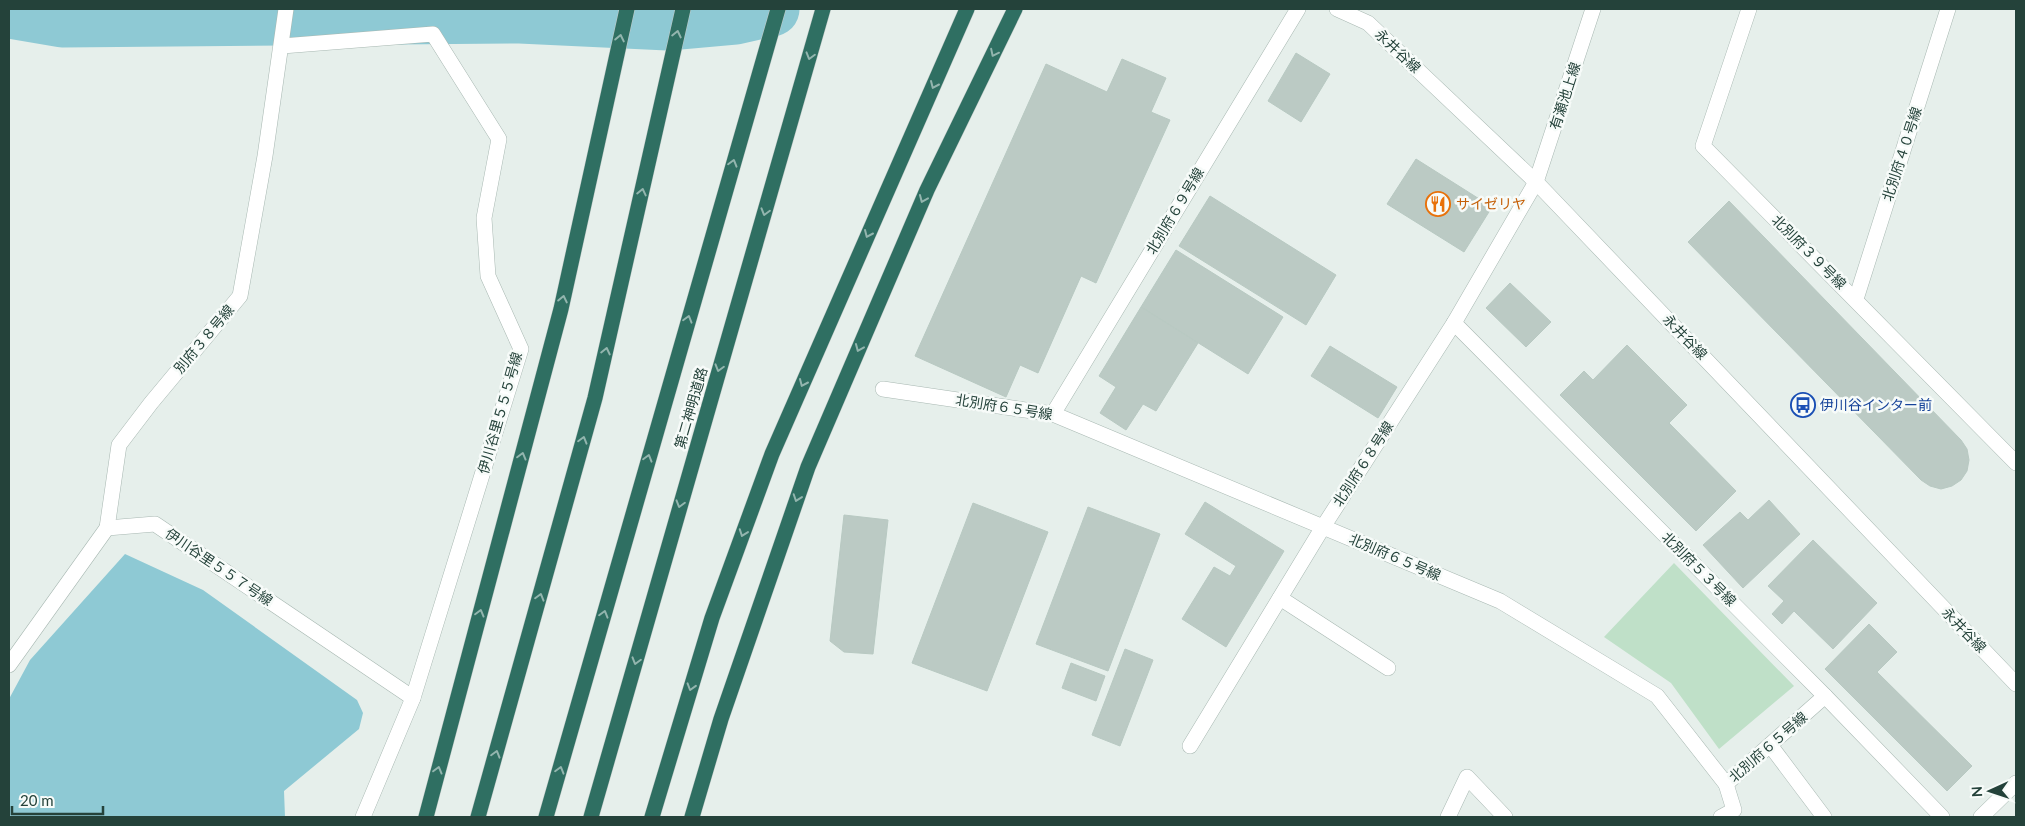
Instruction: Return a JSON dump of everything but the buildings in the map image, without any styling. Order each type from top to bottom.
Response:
[{"type":"highway","points":[[426,817],[561,309],[627,9]]},
{"type":"highway","points":[[478,817],[595,398],[683,9]]},
{"type":"highway","name":"第二神明道路","points":[[546,817],[778,9]]},
{"type":"highway","name":"第二神明道路","points":[[591,817],[824,9]]},
{"type":"highway","points":[[652,817],[712,618],[772,454],[967,9]]},
{"type":"highway","points":[[692,817],[722,719],[808,467],[927,190],[1015,9]]},
{"type":"street","points":[[282,46],[286,9]]},
{"type":"street","name":"北別府６９号線","points":[[1053,414],[1298,9]]},
{"type":"street","name":"永井谷線","points":[[1338,9],[1368,23],[1536,182],[2016,684]]},
{"type":"street","name":"有瀬池上線","points":[[1536,182],[1593,9]]},
{"type":"street","name":"北別府３９号線","points":[[1748,9],[1703,146],[2016,463]]},
{"type":"street","name":"北別府４０号線","points":[[1856,299],[1948,9]]},
{"type":"street","name":"伊川谷里５５５号線","points":[[282,46],[433,34],[499,139],[484,218],[488,276],[521,349],[414,698]]},
{"type":"street","name":"別府３８号線","points":[[107,528],[119,445],[151,403],[240,296],[282,46]]},
{"type":"street","name":"北別府６８号線","points":[[1190,746],[1323,527],[1454,323],[1536,182]]},
{"type":"street","name":"北別府５３号線","points":[[1454,323],[1825,696],[1942,817]]},
{"type":"street","name":"北別府６５号線","points":[[883,389],[1053,414],[1500,601],[1657,696],[1726,784],[1825,696]]},
{"type":"street","name":"伊川谷里５５７号線","points":[[107,528],[155,524],[414,698]]},
{"type":"street","points":[[9,665],[107,528]]},
{"type":"street","points":[[1280,598],[1388,668]]},
{"type":"street","points":[[363,817],[414,698]]},
{"type":"street","points":[[1770,745],[1824,817]]},
{"type":"street","points":[[1448,817],[1467,776],[1505,817]]},
{"type":"street","points":[[1981,817],[2016,783]]},
{"type":"street","points":[[1721,817],[1734,810],[1726,784]]},
{"type":"green space","points":[[1674,563],[1794,686],[1719,749],[1671,683],[1604,637]]},
{"type":"water","points":[[125,554],[203,590],[357,700],[363,713],[359,729],[284,791],[285,817],[9,817],[9,699],[30,660]]},
{"type":"waterway","points":[[9,11],[62,20],[520,16],[668,23],[735,17],[772,9]]},
{"type":"place","name":"サイゼリヤ","points":[[1438,204]]},
{"type":"place","name":"伊川谷インター前","points":[[1803,405]]}]
